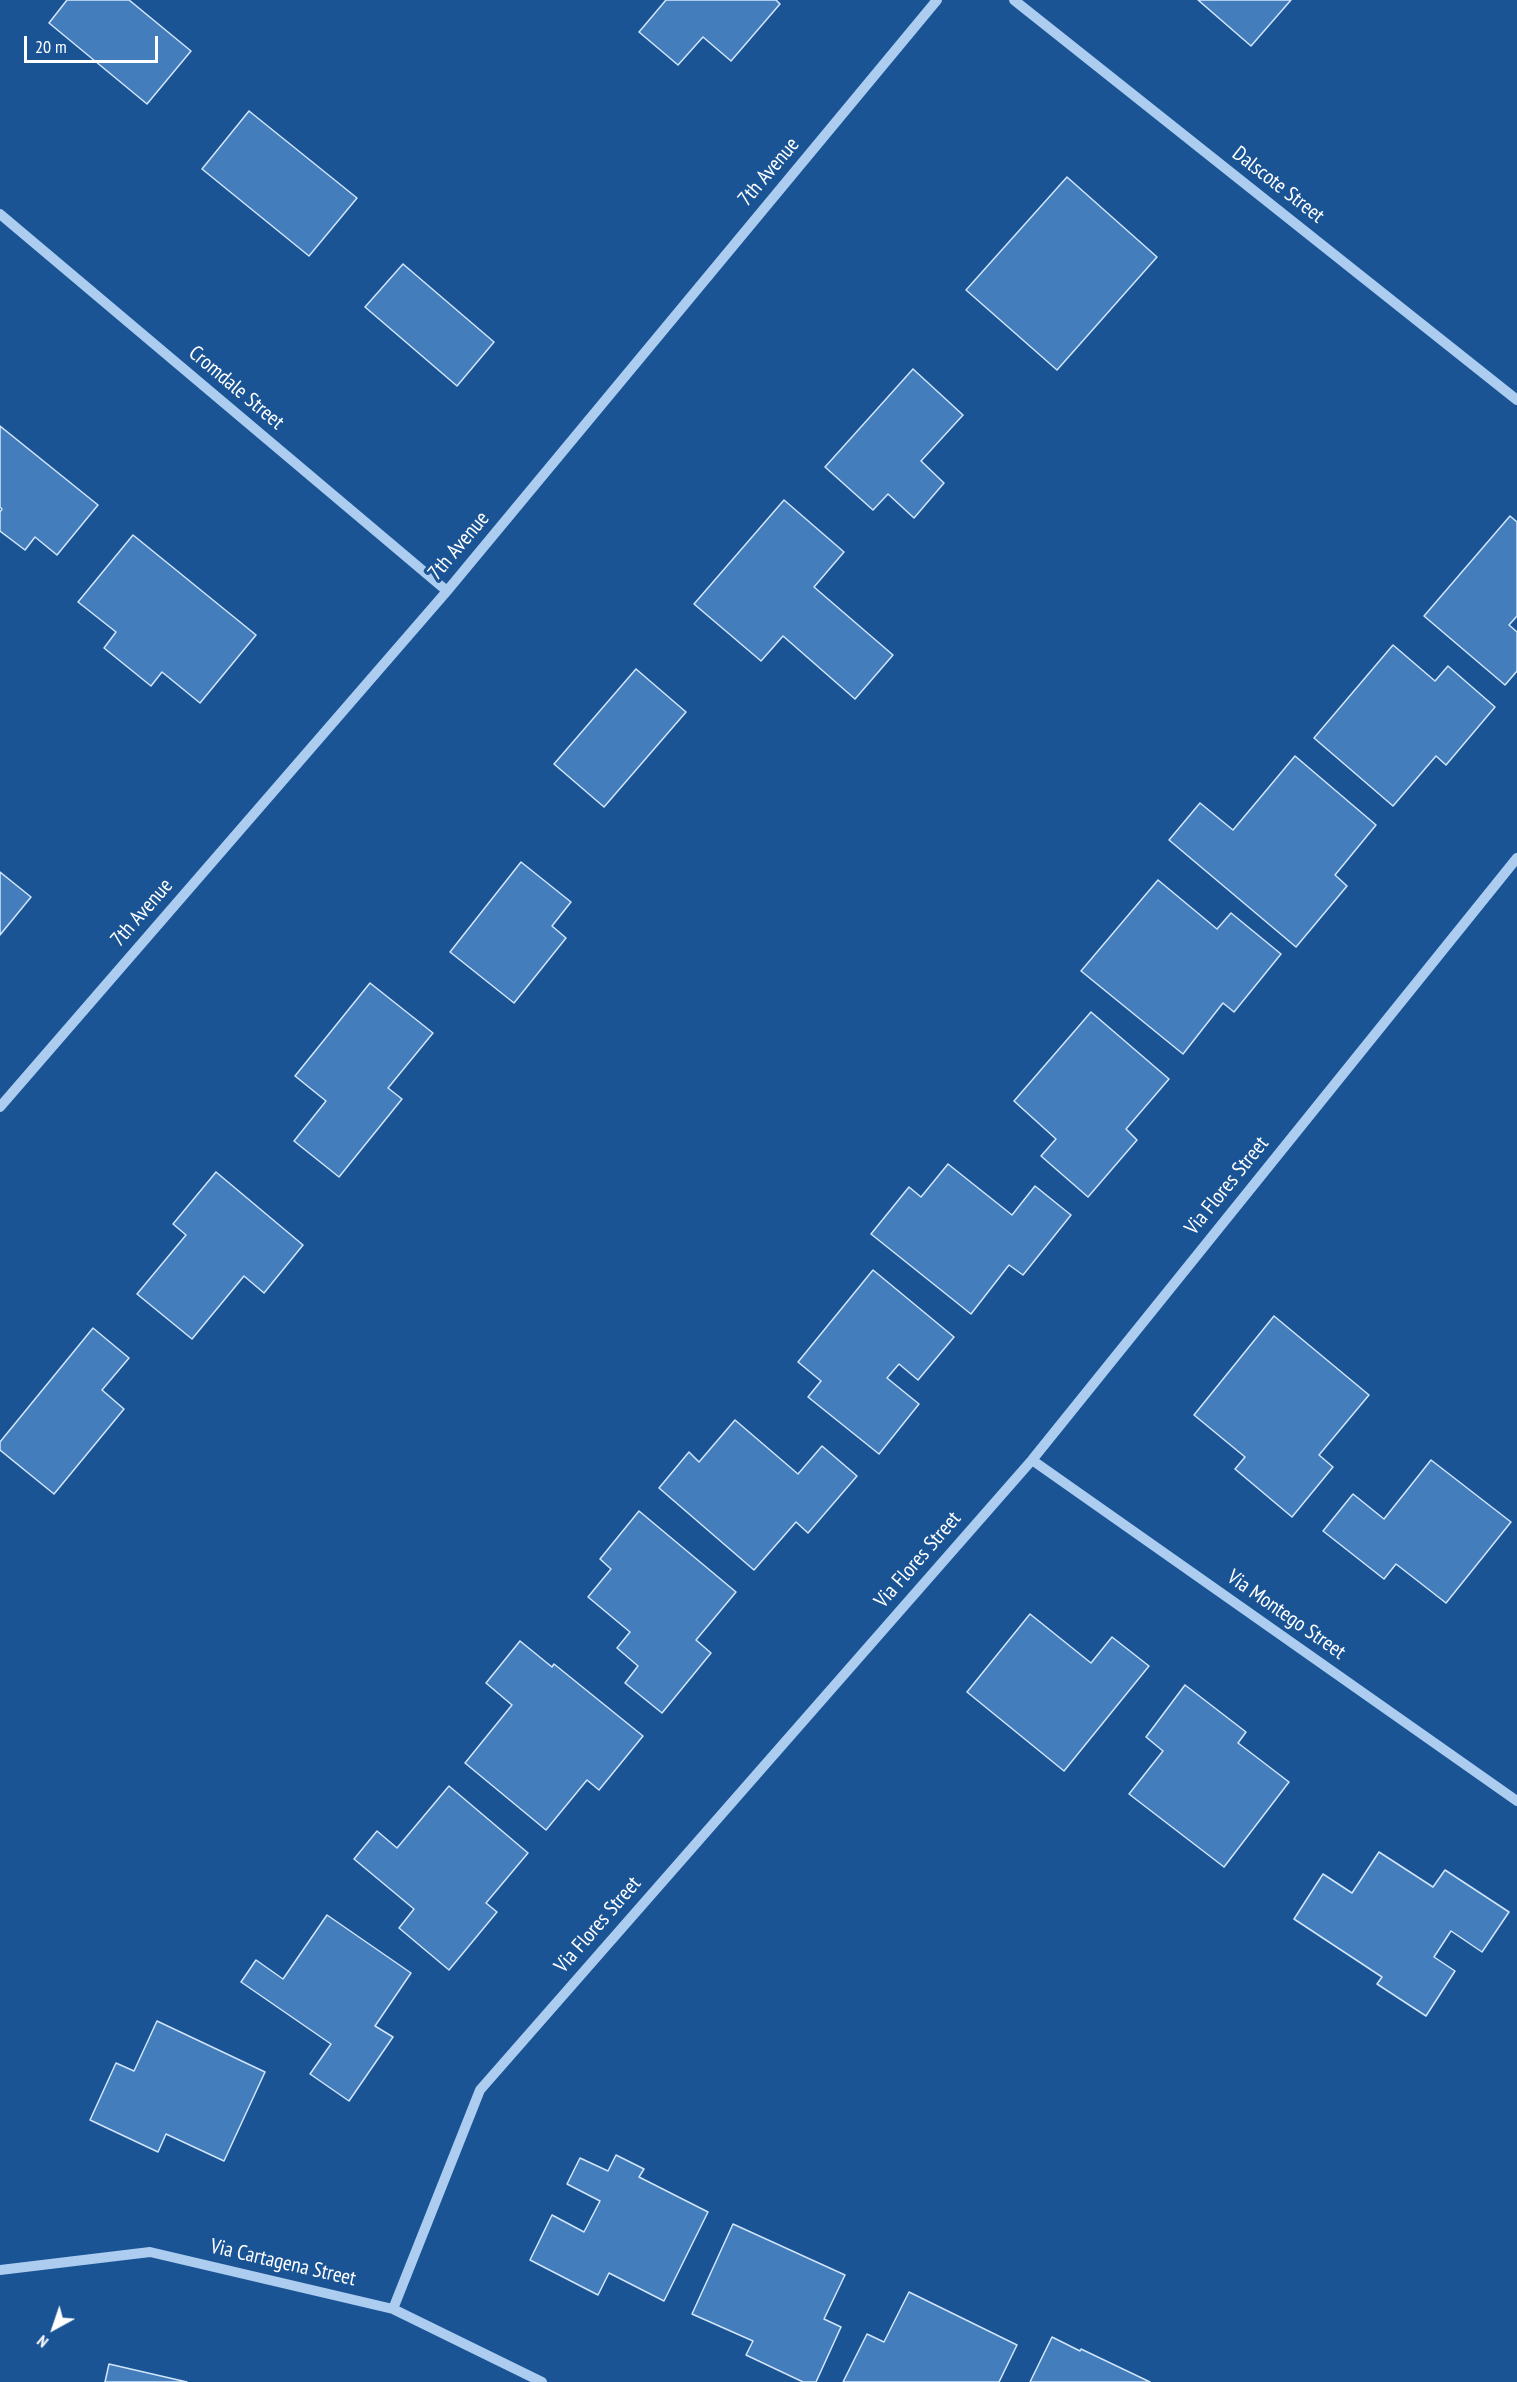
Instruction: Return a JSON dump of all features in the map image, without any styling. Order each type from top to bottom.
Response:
[{"type":"street","name":"7th Avenue","points":[[0,1107],[447,591],[937,0]]},
{"type":"street","name":"Dalscote Street","points":[[1014,0],[1517,400]]},
{"type":"street","name":"Cromdale Street","points":[[0,214],[447,591]]},
{"type":"street","name":"Via Flores Street","points":[[393,2309],[480,2090],[1032,1460],[1517,858]]},
{"type":"street","name":"Via Montego Street","points":[[1032,1460],[1517,1801]]},
{"type":"street","name":"Via Cartagena Street","points":[[0,2270],[150,2252],[393,2309],[542,2382]]},
{"type":"building","points":[[67,0],[129,0],[191,51],[147,104],[49,23]]},
{"type":"building","points":[[666,0],[776,0],[780,4],[731,61],[703,37],[678,65],[639,32]]},
{"type":"building","points":[[1198,0],[1291,0],[1251,46]]},
{"type":"building","points":[[249,111],[357,198],[309,256],[202,169]]},
{"type":"building","points":[[1067,177],[1157,257],[1057,370],[966,290]]},
{"type":"building","points":[[403,264],[494,342],[457,386],[365,307]]},
{"type":"building","points":[[913,369],[963,415],[921,461],[944,483],[914,518],[888,494],[873,510],[825,467]]},
{"type":"building","points":[[0,426],[98,505],[57,555],[35,537],[25,550],[0,531],[2,509],[0,507]]},
{"type":"building","points":[[784,500],[844,552],[814,587],[893,655],[855,699],[783,636],[761,661],[694,604]]},
{"type":"building","points":[[1510,516],[1517,522],[1517,616],[1509,625],[1517,632],[1517,671],[1505,685],[1424,616]]},
{"type":"building","points":[[133,535],[256,635],[200,703],[162,672],[151,686],[104,648],[116,632],[78,602]]},
{"type":"building","points":[[1393,645],[1435,681],[1448,666],[1495,707],[1446,765],[1436,756],[1393,806],[1314,738]]},
{"type":"building","points":[[636,669],[686,712],[604,807],[554,764]]},
{"type":"building","points":[[1295,756],[1376,825],[1335,875],[1347,886],[1296,947],[1169,840],[1200,803],[1233,830]]},
{"type":"building","points":[[521,862],[571,902],[552,926],[566,938],[514,1003],[450,952]]},
{"type":"building","points":[[0,872],[31,897],[0,935]]},
{"type":"building","points":[[1158,880],[1217,929],[1231,913],[1281,954],[1234,1012],[1223,1003],[1183,1054],[1081,971]]},
{"type":"building","points":[[370,983],[433,1033],[388,1088],[402,1099],[339,1177],[294,1141],[326,1101],[295,1076]]},
{"type":"building","points":[[1091,1012],[1169,1079],[1126,1129],[1137,1140],[1088,1197],[1041,1156],[1056,1139],[1014,1101]]},
{"type":"building","points":[[948,1164],[1012,1215],[1035,1186],[1071,1215],[1023,1275],[1009,1265],[971,1314],[871,1234],[909,1187],[921,1197]]},
{"type":"building","points":[[216,1172],[303,1245],[264,1293],[244,1276],[192,1339],[137,1294],[186,1235],[173,1224]]},
{"type":"building","points":[[873,1270],[954,1337],[918,1380],[899,1364],[887,1378],[919,1404],[879,1454],[808,1397],[821,1381],[798,1362]]},
{"type":"building","points":[[1274,1316],[1369,1395],[1319,1455],[1333,1467],[1292,1517],[1235,1469],[1245,1457],[1194,1415]]},
{"type":"building","points":[[93,1328],[129,1358],[102,1390],[124,1409],[54,1494],[0,1450],[0,1442]]},
{"type":"building","points":[[735,1420],[798,1474],[822,1446],[857,1476],[808,1533],[796,1522],[754,1570],[659,1488],[689,1452],[699,1462]]},
{"type":"building","points":[[1431,1460],[1511,1522],[1446,1603],[1396,1564],[1384,1579],[1323,1531],[1353,1494],[1384,1519]]},
{"type":"building","points":[[639,1511],[736,1592],[696,1640],[711,1653],[662,1713],[625,1683],[638,1666],[617,1648],[630,1632],[588,1597],[611,1569],[600,1559]]},
{"type":"building","points":[[1030,1614],[1091,1663],[1112,1637],[1149,1666],[1064,1771],[967,1692]]},
{"type":"building","points":[[520,1641],[552,1667],[554,1664],[643,1736],[599,1790],[587,1780],[546,1830],[465,1763],[512,1705],[486,1683]]},
{"type":"building","points":[[1185,1685],[1246,1732],[1238,1743],[1289,1782],[1224,1867],[1129,1794],[1163,1751],[1146,1737]]},
{"type":"building","points":[[449,1786],[528,1853],[486,1903],[497,1912],[449,1970],[399,1928],[414,1909],[354,1859],[377,1831],[397,1848]]},
{"type":"building","points":[[1379,1852],[1433,1887],[1445,1870],[1509,1912],[1482,1952],[1451,1931],[1434,1957],[1455,1971],[1426,2016],[1377,1984],[1382,1977],[1294,1919],[1323,1874],[1352,1893]]},
{"type":"building","points":[[327,1915],[411,1973],[375,2026],[393,2037],[349,2101],[310,2074],[331,2044],[241,1982],[256,1960],[283,1979]]},
{"type":"building","points":[[157,2021],[265,2072],[224,2161],[166,2134],[158,2152],[90,2120],[116,2063],[134,2071]]},
{"type":"building","points":[[616,2155],[644,2169],[639,2177],[708,2212],[664,2301],[609,2273],[598,2295],[530,2260],[552,2215],[584,2232],[600,2201],[567,2184],[580,2158],[608,2171]]},
{"type":"building","points":[[733,2224],[845,2275],[824,2319],[841,2327],[816,2382],[803,2382],[746,2355],[753,2341],[692,2314]]},
{"type":"building","points":[[909,2292],[1017,2345],[999,2382],[843,2382],[867,2334],[884,2342]]},
{"type":"building","points":[[1052,2337],[1080,2351],[1081,2349],[1150,2382],[1030,2382]]},
{"type":"building","points":[[109,2364],[187,2382],[105,2382]]}]
